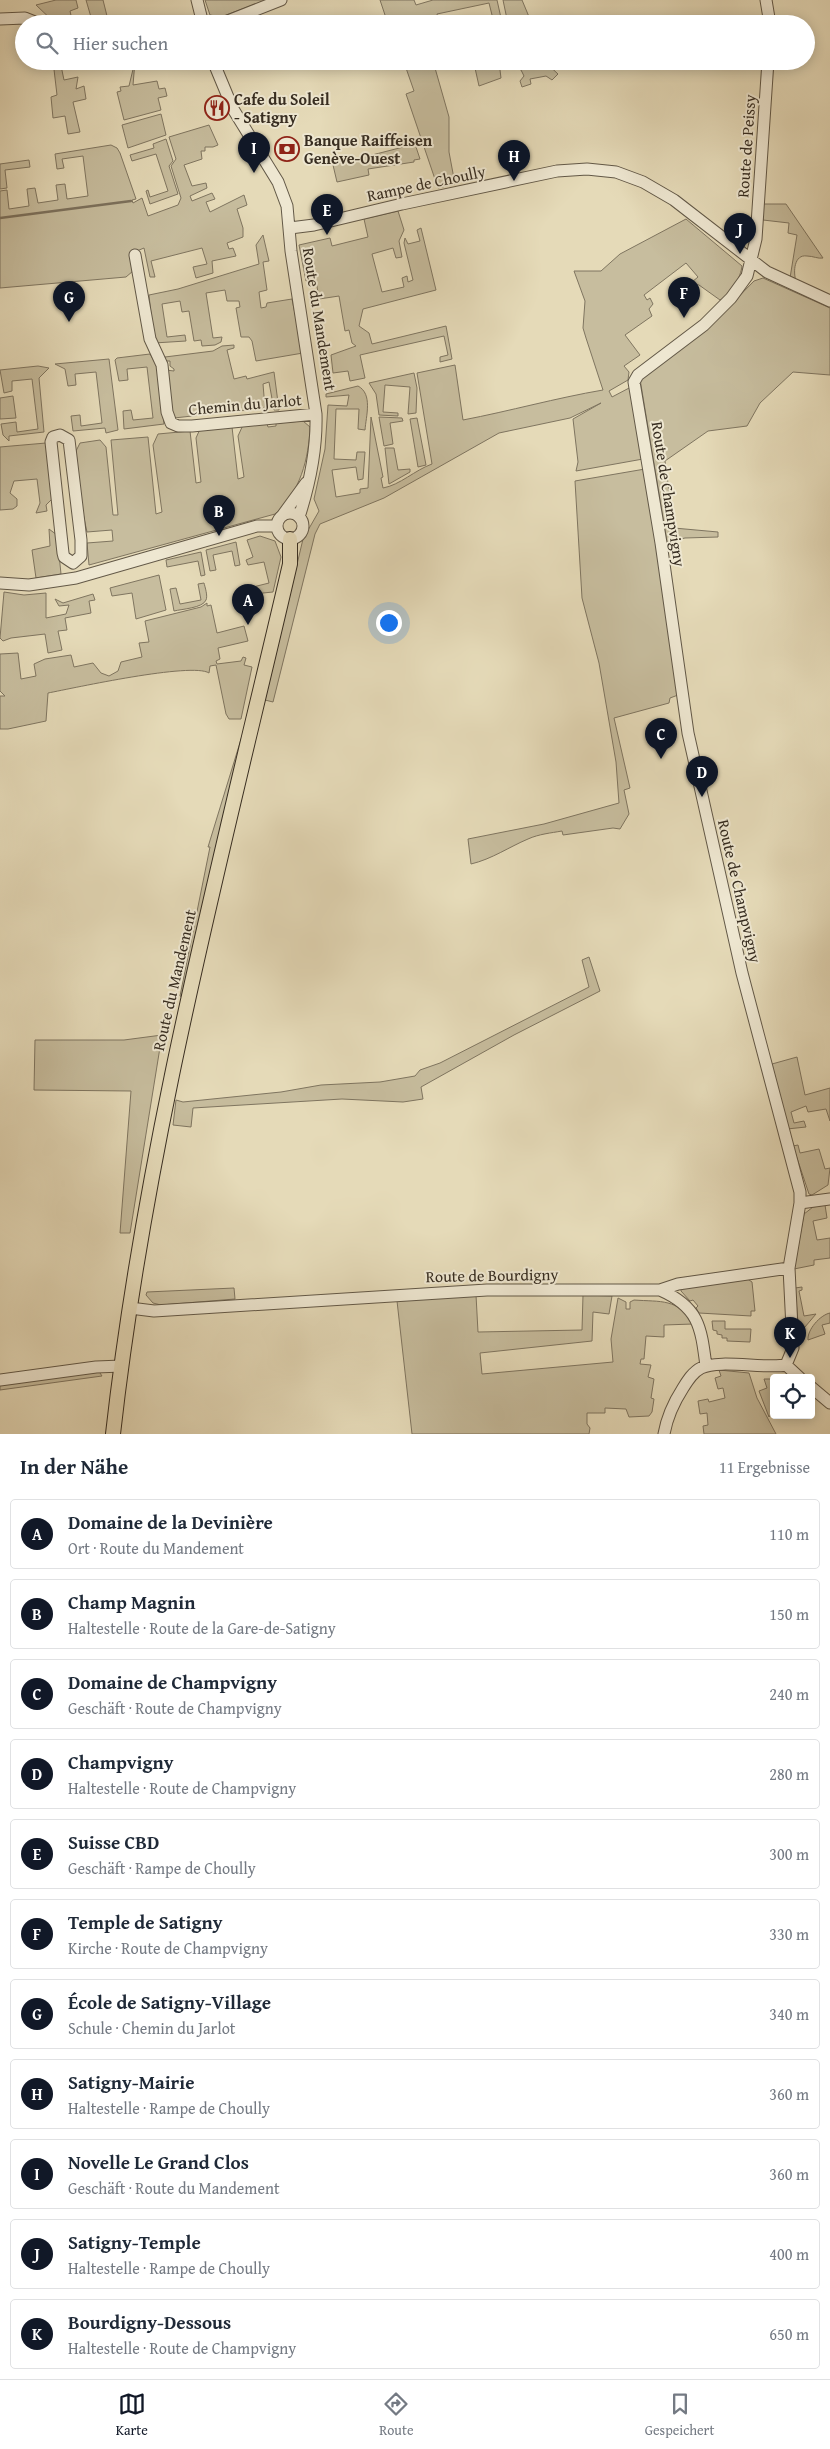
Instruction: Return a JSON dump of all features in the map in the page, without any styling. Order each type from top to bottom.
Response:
[{"type":"main road","name":"Route du Mandement","points":[[113,1434],[130,1308],[168,1086],[290,564],[290,540]]},
{"type":"street","points":[[197,0],[200,15]]},
{"type":"street","points":[[243,15],[281,0]]},
{"type":"street","points":[[766,0],[768,15]]},
{"type":"street","points":[[0,19],[15,18]]},
{"type":"street","name":"Route du Mandement","points":[[217,70],[233,109],[280,188],[287,206],[291,250],[316,414],[316,434],[308,491],[299,516]]},
{"type":"street","name":"Route de Peissy","points":[[751,262],[757,225],[767,70]]},
{"type":"street","name":"Rampe de Choully","points":[[290,228],[314,225],[558,171],[595,169],[624,174],[659,191],[698,219],[751,262],[787,282],[830,301]]},
{"type":"street","name":"Chemin du Jarlot","points":[[135,255],[150,339],[162,365],[166,412],[171,423],[178,426],[192,426],[316,414]]},
{"type":"street","name":"Route de Champvigny","points":[[751,262],[744,282],[715,314],[689,337],[638,375],[634,382],[661,543],[690,742],[742,973],[798,1186],[800,1203],[789,1268],[793,1348],[786,1365]]},
{"type":"street","points":[[73,563],[81,556],[81,540],[69,440],[60,435],[53,437],[51,442],[62,544],[64,557],[73,563],[76,578]]},
{"type":"street","name":"Route du Mandement","points":[[279,521],[309,479]]},
{"type":"street","points":[[0,583],[37,584],[76,578],[279,521],[288,513],[299,516],[302,523],[302,531],[298,537],[290,540],[280,536],[279,521]]},
{"type":"street","points":[[62,544],[72,538],[81,540]]},
{"type":"street","points":[[800,1203],[830,1199]]},
{"type":"street","points":[[660,1290],[678,1284],[789,1268]]},
{"type":"street","name":"Route de Bourdigny","points":[[130,1308],[154,1310],[487,1290],[660,1290],[680,1300],[695,1316],[700,1329],[706,1366]]},
{"type":"street","points":[[664,1434],[673,1407],[682,1389],[697,1370],[706,1366],[767,1367],[786,1365],[796,1374]]},
{"type":"street","points":[[0,1380],[96,1367],[122,1366]]},
{"type":"street","points":[[815,1390],[830,1403]]},
{"type":"shaded area","points":[[56,0],[76,0],[78,8],[70,11],[71,15],[47,15],[36,5]]},
{"type":"shaded area","points":[[86,0],[103,0],[107,15],[90,15]]},
{"type":"shaded area","points":[[205,0],[266,0],[226,15],[210,15]]},
{"type":"shaded area","points":[[380,0],[414,0],[416,5],[433,0],[497,0],[500,15],[492,15],[489,3],[437,15],[385,15]]},
{"type":"shaded area","points":[[503,0],[522,0],[528,15],[506,15]]},
{"type":"shaded area","points":[[54,70],[62,70],[64,80],[78,77],[76,89],[84,86],[86,99],[73,102],[80,132],[68,134],[65,116],[53,118],[51,97],[57,95]]},
{"type":"shaded area","points":[[133,70],[133,85],[157,81],[159,89],[165,88],[167,96],[158,98],[161,110],[124,120],[117,92],[121,91],[120,87],[129,86]]},
{"type":"shaded area","points":[[407,70],[436,70],[449,117],[449,152],[455,184],[438,188],[406,94],[414,91]]},
{"type":"shaded area","points":[[475,70],[500,70],[501,78],[479,86]]},
{"type":"shaded area","points":[[521,70],[554,70],[558,74],[552,80],[546,76],[530,79],[531,84],[522,87],[520,81],[524,76]]},
{"type":"shaded area","points":[[161,114],[166,135],[128,148],[122,125]]},
{"type":"shaded area","points":[[209,125],[218,145],[205,147],[205,151],[201,151],[202,159],[184,165],[192,186],[206,183],[207,188],[190,196],[192,201],[212,193],[215,199],[206,202],[210,212],[244,195],[247,205],[237,209],[243,228],[243,237],[227,243],[229,249],[233,248],[236,256],[212,261],[213,273],[196,278],[193,267],[207,264],[202,248],[151,261],[155,277],[150,277],[144,248],[132,253],[133,271],[126,277],[0,288],[0,191],[7,190],[9,209],[29,206],[27,189],[35,188],[38,203],[58,200],[56,185],[65,184],[67,199],[88,196],[83,156],[62,159],[64,168],[57,169],[55,154],[111,145],[117,148],[120,153],[136,199],[132,200],[133,203],[142,198],[148,216],[178,205],[181,198],[171,166],[176,159],[169,137]]},
{"type":"shaded area","points":[[166,139],[173,161],[169,166],[178,194],[150,204],[146,191],[148,190],[150,197],[168,191],[156,154],[132,161],[130,155],[154,148],[153,144]]},
{"type":"shaded area","points":[[415,144],[420,159],[414,160],[414,162],[368,169],[369,175],[337,182],[333,165]]},
{"type":"shaded area","points":[[29,160],[30,167],[5,170],[7,188],[0,189],[0,164]]},
{"type":"shaded area","points":[[763,204],[786,204],[823,258],[803,256],[799,258],[795,269],[796,281],[790,278],[797,235],[788,233],[789,223],[763,220]]},
{"type":"shaded area","points":[[398,211],[404,230],[399,241],[402,257],[396,258],[393,248],[372,254],[382,292],[404,287],[402,278],[407,276],[408,282],[413,280],[404,243],[405,238],[408,244],[420,241],[417,230],[421,228],[436,290],[363,309],[359,326],[369,333],[372,344],[446,326],[452,359],[440,362],[440,357],[448,355],[444,336],[360,355],[365,378],[350,381],[348,371],[333,373],[331,355],[356,346],[352,343],[349,330],[345,331],[339,296],[319,299],[316,280],[306,281],[299,245],[330,238],[332,246],[368,237],[364,219]]},
{"type":"shaded area","points":[[686,219],[742,266],[735,286],[728,295],[720,300],[699,285],[693,284],[692,282],[698,277],[686,263],[644,295],[647,300],[650,298],[653,304],[649,309],[652,316],[625,335],[640,355],[624,366],[629,372],[628,380],[609,391],[612,397],[631,387],[643,459],[576,471],[578,462],[573,419],[601,403],[570,418],[499,433],[384,498],[320,524],[315,534],[273,702],[265,700],[303,539],[319,511],[314,499],[325,449],[328,405],[347,406],[349,395],[326,397],[326,394],[358,386],[366,394],[368,406],[365,430],[358,429],[359,409],[336,409],[334,459],[356,460],[357,452],[365,452],[363,479],[358,480],[356,467],[332,470],[336,497],[360,493],[360,489],[368,488],[371,417],[383,477],[381,478],[383,488],[395,484],[432,464],[417,373],[455,365],[463,420],[603,390],[583,328],[585,301],[574,271],[601,271],[620,254]]},
{"type":"shaded area","points":[[263,235],[269,261],[263,262],[267,290],[259,292],[261,308],[266,307],[267,303],[292,299],[303,353],[256,361],[252,341],[249,337],[241,337],[236,308],[240,307],[239,301],[227,301],[225,290],[206,293],[213,338],[222,337],[221,342],[215,345],[202,346],[201,340],[194,341],[189,311],[182,312],[180,301],[162,304],[167,337],[185,335],[186,341],[154,343],[149,295],[178,289],[259,264],[256,245]]},
{"type":"shaded area","points":[[763,278],[830,308],[830,375],[793,372],[760,403],[747,426],[708,431],[665,461],[674,528],[718,532],[718,537],[685,538],[667,542],[640,379],[708,328],[754,281]]},
{"type":"shaded area","points":[[234,345],[234,348],[227,350],[234,379],[246,376],[247,379],[274,372],[279,410],[274,410],[269,382],[263,384],[265,408],[174,418],[172,416],[166,370],[174,371],[174,369],[170,366],[170,361],[165,361],[165,357],[213,351],[222,346]]},
{"type":"shaded area","points":[[150,354],[157,366],[164,424],[124,429],[123,411],[131,410],[133,420],[153,418],[147,367],[127,369],[128,380],[119,381],[115,360],[117,358]]},
{"type":"shaded area","points":[[109,359],[118,430],[106,433],[105,428],[73,431],[71,416],[80,415],[81,426],[102,423],[96,372],[75,374],[76,385],[68,386],[65,369],[55,364]]},
{"type":"shaded area","points":[[38,366],[49,368],[39,378],[44,432],[9,436],[9,441],[3,435],[1,424],[16,422],[17,432],[38,429],[32,379],[12,381],[12,391],[4,393],[0,370]]},
{"type":"shaded area","points":[[414,373],[417,388],[416,413],[408,414],[410,387],[385,385],[383,412],[398,413],[398,416],[379,415],[376,394],[369,383]]},
{"type":"shaded area","points":[[13,396],[16,418],[0,419],[0,398]]},
{"type":"shaded area","points":[[379,417],[402,418],[403,421],[390,423],[393,444],[384,446]]},
{"type":"shaded area","points":[[417,418],[426,465],[418,467],[410,419]]},
{"type":"shaded area","points":[[303,421],[310,427],[308,451],[302,474],[291,496],[275,514],[89,565],[87,543],[113,541],[112,530],[87,532],[81,504],[76,451],[80,443],[100,440],[106,447],[113,515],[118,515],[111,440],[148,437],[156,514],[162,512],[153,445],[158,434],[190,431],[196,483],[201,482],[196,438],[200,429],[232,427],[238,479],[244,477],[238,436],[243,425],[267,424],[268,427],[276,426],[276,423]]},
{"type":"shaded area","points":[[46,443],[52,499],[46,505],[47,511],[36,513],[40,503],[37,479],[14,481],[10,493],[17,499],[17,506],[13,509],[0,510],[0,447]]},
{"type":"shaded area","points":[[385,448],[394,448],[398,470],[410,469],[410,472],[389,484]]},
{"type":"shaded area","points":[[645,469],[678,695],[670,698],[669,703],[614,718],[630,788],[624,790],[629,814],[620,829],[613,828],[563,835],[562,831],[541,835],[471,864],[468,839],[544,824],[619,803],[616,762],[599,663],[582,598],[575,481]]},
{"type":"shaded area","points":[[49,529],[57,535],[61,574],[36,578],[32,550],[50,546]]},
{"type":"shaded area","points":[[260,536],[275,541],[281,557],[273,592],[253,594],[253,587],[269,583],[264,562],[248,565],[246,560],[253,557],[247,540]]},
{"type":"shaded area","points":[[236,542],[240,565],[235,566],[232,551],[213,555],[216,570],[210,571],[206,550]]},
{"type":"shaded area","points":[[201,552],[205,575],[201,576],[198,561],[167,567],[166,560]]},
{"type":"shaded area","points":[[159,575],[166,610],[136,619],[132,593],[112,596],[110,588]]},
{"type":"shaded area","points":[[204,583],[207,596],[204,603],[174,611],[170,589],[176,588],[180,604],[201,600],[198,584]]},
{"type":"shaded area","points":[[4,592],[24,595],[46,593],[46,618],[66,614],[69,605],[59,606],[55,599],[63,603],[93,594],[95,600],[89,601],[91,613],[65,618],[67,630],[58,631],[62,650],[48,653],[45,634],[11,638],[3,641],[0,638]]},
{"type":"shaded area","points":[[207,603],[207,606],[211,605],[217,633],[244,626],[248,641],[218,648],[220,659],[216,661],[217,664],[241,661],[243,657],[246,658],[244,665],[252,667],[241,719],[229,719],[226,714],[216,665],[210,666],[209,673],[198,670],[157,673],[48,693],[46,721],[0,729],[0,696],[5,696],[0,691],[0,654],[18,653],[21,679],[36,676],[34,664],[45,659],[71,655],[74,667],[93,663],[101,673],[109,676],[118,671],[121,662],[142,657],[139,643],[149,642],[145,621],[201,607]]},
{"type":"shaded area","points":[[242,736],[182,997],[180,996],[210,847],[208,847]]},
{"type":"shaded area","points":[[589,957],[600,991],[514,1035],[421,1087],[423,1099],[403,1102],[342,1099],[193,1108],[191,1127],[173,1125],[176,1100],[183,1102],[281,1092],[321,1085],[380,1082],[415,1076],[420,1070],[440,1063],[589,987],[582,960]]},
{"type":"shaded area","points":[[162,1035],[130,1233],[120,1233],[131,1091],[34,1090],[35,1040],[124,1040]]},
{"type":"shaded area","points":[[797,1057],[805,1095],[830,1088],[830,1121],[826,1109],[808,1112],[806,1106],[791,1112],[794,1123],[804,1121],[806,1127],[787,1129],[772,1064]]},
{"type":"shaded area","points":[[798,1145],[800,1153],[819,1149],[825,1169],[830,1168],[828,1185],[812,1195],[809,1194],[793,1146]]},
{"type":"shaded area","points":[[825,1205],[827,1218],[813,1221],[817,1240],[830,1238],[830,1258],[814,1260],[814,1265],[794,1269],[804,1214],[813,1207]]},
{"type":"shaded area","points":[[746,1278],[752,1282],[755,1311],[751,1311],[751,1316],[699,1313],[696,1308],[698,1306],[693,1300],[690,1301],[681,1291],[681,1289]]},
{"type":"shaded area","points":[[802,1287],[802,1290],[799,1291],[804,1316],[816,1314],[799,1334],[795,1288]]},
{"type":"shaded area","points":[[234,1288],[235,1299],[161,1305],[153,1303],[146,1295],[147,1292]]},
{"type":"shaded area","points":[[476,1295],[478,1332],[582,1330],[583,1295],[612,1296],[609,1314],[593,1312],[592,1341],[480,1353],[482,1374],[613,1362],[611,1339],[618,1298],[626,1302],[626,1309],[630,1309],[630,1302],[634,1300],[668,1303],[681,1310],[693,1324],[664,1325],[664,1337],[646,1336],[644,1359],[641,1359],[640,1364],[651,1365],[648,1377],[654,1379],[651,1398],[654,1399],[652,1412],[649,1416],[629,1417],[626,1409],[605,1408],[605,1413],[587,1413],[587,1424],[590,1428],[589,1434],[412,1434],[397,1301]]},
{"type":"shaded area","points":[[830,1313],[830,1323],[822,1325],[825,1334],[808,1340],[808,1336],[815,1324],[826,1314]]},
{"type":"shaded area","points":[[712,1321],[725,1321],[725,1329],[751,1329],[750,1342],[727,1341],[727,1338],[722,1338],[722,1335],[717,1334],[717,1331],[713,1330]]},
{"type":"shaded area","points":[[98,1370],[102,1376],[0,1390],[0,1383]]},
{"type":"shaded area","points":[[719,1370],[749,1373],[757,1398],[776,1434],[704,1434],[703,1426],[708,1425],[707,1413],[700,1414],[698,1401],[708,1399],[709,1402],[725,1398],[723,1388],[718,1389],[715,1378],[721,1376]]},
{"type":"shaded area","points":[[764,1379],[770,1379],[769,1417],[759,1391],[767,1388]]},
{"type":"waterway","points":[[0,218],[131,201]]},
{"type":"place","name":"Cafe du Soleil - Satigny","points":[[217,108]]},
{"type":"place","name":"Banque Raiffeisen Genève-Ouest","points":[[287,149]]},
{"type":"place","name":"Novelle Le Grand Clos","points":[[254,173]]},
{"type":"place","name":"Satigny-Mairie","points":[[514,181]]},
{"type":"place","name":"Suisse CBD","points":[[327,235]]},
{"type":"place","name":"Satigny-Temple","points":[[740,254]]},
{"type":"place","name":"Temple de Satigny","points":[[684,318]]},
{"type":"place","name":"École de Satigny-Village","points":[[69,322]]},
{"type":"place","name":"Champ Magnin","points":[[219,536]]},
{"type":"place","name":"Domaine de la Devinière","points":[[248,625]]},
{"type":"place","name":"Domaine de Champvigny","points":[[661,759]]},
{"type":"place","name":"Champvigny","points":[[702,797]]},
{"type":"place","name":"Bourdigny-Dessous","points":[[790,1358]]}]
